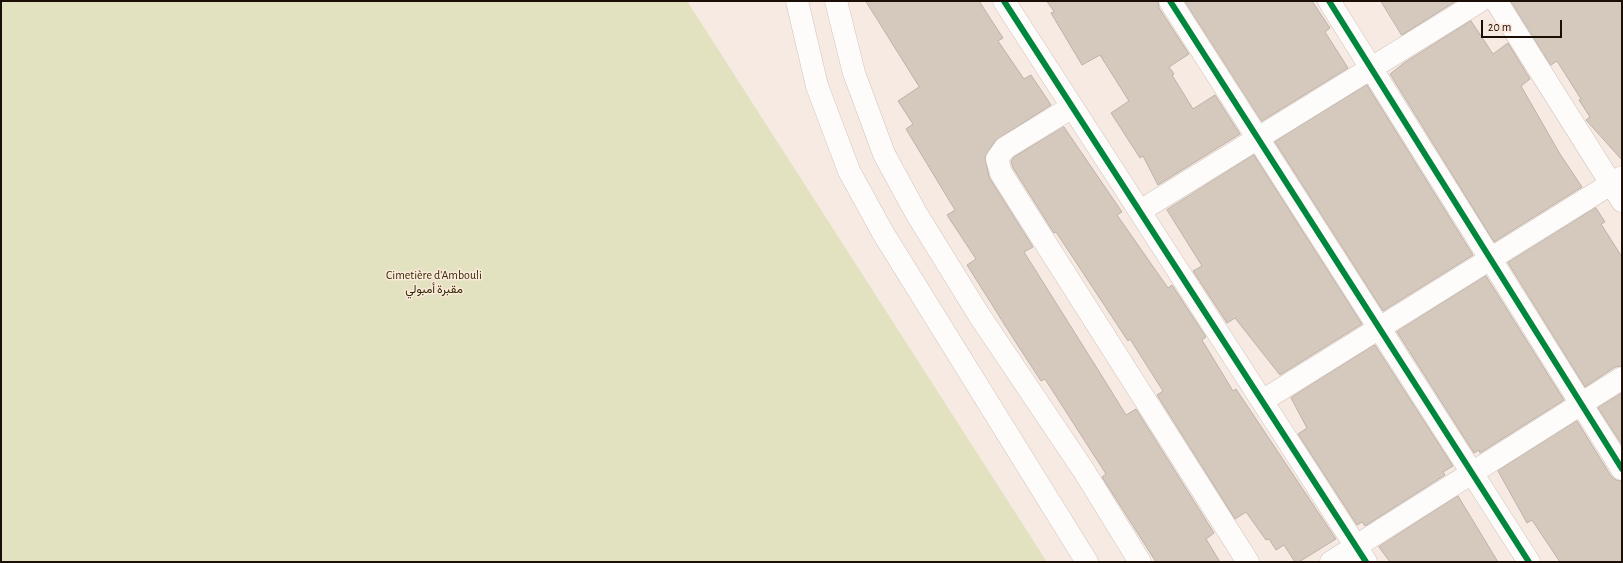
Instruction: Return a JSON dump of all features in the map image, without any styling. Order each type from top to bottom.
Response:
[{"type":"street","points":[[797,1],[817,86],[849,171],[883,233],[1087,562]]},
{"type":"street","points":[[836,1],[854,73],[884,154],[916,213],[979,315],[1084,471],[1140,562]]},
{"type":"street","points":[[1004,1],[1361,554]]},
{"type":"street","points":[[1170,1],[1529,562]]},
{"type":"street","points":[[1329,1],[1622,469]]},
{"type":"street","points":[[1140,211],[1480,1]]},
{"type":"street","points":[[1262,400],[1491,259],[1618,187],[1496,1]]},
{"type":"street","points":[[1072,107],[1005,148],[997,159],[1001,173],[1248,562]]},
{"type":"street","points":[[1331,562],[1361,554],[1472,473],[1622,378]]},
{"type":"green space","name":"Cimetière d'Ambouli مقبرة أمبولي","points":[[1,1],[687,1],[1047,562],[1,562]]},
{"type":"building","points":[[866,1],[979,1],[1003,38],[998,41],[1024,79],[1031,75],[1051,105],[995,141],[985,157],[989,177],[1033,247],[1024,252],[1126,415],[1136,409],[1214,533],[1206,539],[1220,562],[1156,562],[1102,477],[1106,474],[1045,379],[1041,381],[1013,338],[967,265],[976,259],[947,215],[955,210],[906,129],[913,124],[898,101],[919,87]]},
{"type":"building","points":[[1047,1],[1158,1],[1159,8],[1189,54],[1169,67],[1174,74],[1172,75],[1193,109],[1215,95],[1240,134],[1158,185],[1143,156],[1140,158],[1111,113],[1129,101],[1100,55],[1082,65],[1051,13],[1054,12]]},
{"type":"building","points":[[1185,1],[1312,1],[1330,28],[1325,32],[1348,68],[1262,121]]},
{"type":"building","points":[[1381,1],[1456,1],[1402,35]]},
{"type":"building","points":[[1511,1],[1622,1],[1622,160],[1586,120],[1590,117],[1579,100],[1581,99],[1557,61],[1551,65]]},
{"type":"building","points":[[1471,21],[1493,54],[1508,43],[1530,79],[1521,86],[1560,154],[1582,187],[1494,242],[1390,74],[1404,63]]},
{"type":"building","points":[[1367,85],[1473,255],[1383,311],[1275,142]]},
{"type":"building","points":[[1064,127],[1122,212],[1117,215],[1168,288],[1172,285],[1206,337],[1202,340],[1233,391],[1236,389],[1336,539],[1299,562],[1295,562],[1284,545],[1276,550],[1269,539],[1266,540],[1246,512],[1235,519],[1157,395],[1163,391],[1130,339],[1128,341],[1056,232],[1054,233],[1013,168],[1011,161],[1014,157]]},
{"type":"building","points":[[1254,155],[1362,324],[1280,375],[1235,318],[1227,323],[1193,271],[1202,266],[1167,210]]},
{"type":"building","points":[[1596,208],[1605,222],[1601,224],[1622,257],[1622,366],[1615,367],[1585,387],[1508,263]]},
{"type":"building","points":[[1486,276],[1564,400],[1480,453],[1479,450],[1474,453],[1397,332]]},
{"type":"building","points":[[1375,345],[1453,466],[1443,472],[1445,475],[1365,526],[1362,522],[1357,525],[1298,434],[1307,428],[1291,398]]},
{"type":"building","points":[[1622,393],[1622,445],[1598,408]]},
{"type":"building","points":[[1577,421],[1611,476],[1616,480],[1622,481],[1622,562],[1560,562],[1532,520],[1527,523],[1498,471]]},
{"type":"building","points":[[1458,496],[1498,562],[1390,562],[1379,547]]},
{"type":"cycle path","points":[[1004,1],[1366,562]]},
{"type":"cycle path","points":[[1170,1],[1529,562]]},
{"type":"cycle path","points":[[1329,1],[1622,469]]}]
